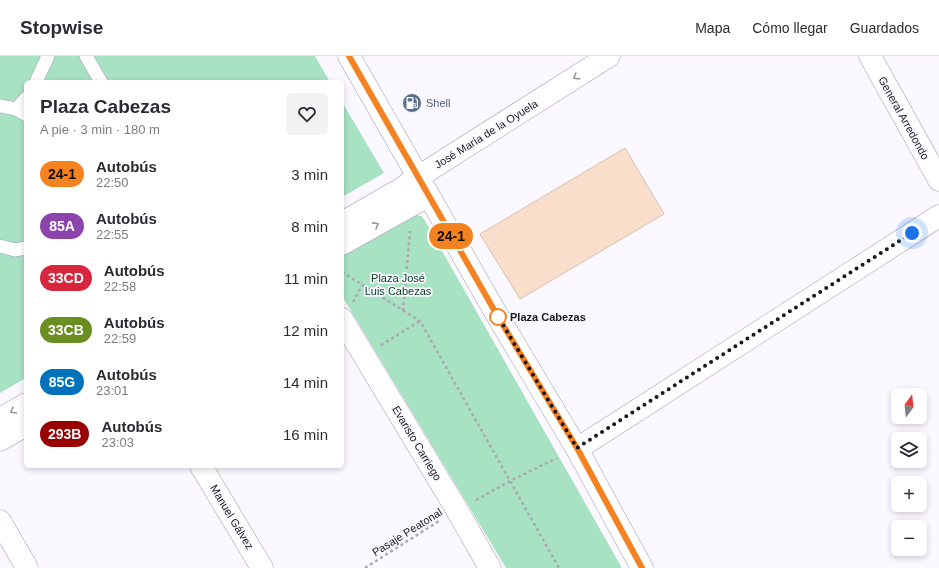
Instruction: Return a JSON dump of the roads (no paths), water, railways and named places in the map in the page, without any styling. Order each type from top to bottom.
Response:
[{"type":"street","points":[[349,56],[497,315],[577,448],[642,568]]},
{"type":"street","name":"José María de la Oyuela","points":[[344,222],[401,189],[418,176],[609,56]]},
{"type":"street","name":"General Arredondo","points":[[870,56],[939,180]]},
{"type":"street","points":[[344,243],[428,196]]},
{"type":"street","points":[[577,448],[939,216]]},
{"type":"street","name":"Evaristo Carriego","points":[[344,322],[458,510],[490,568]]},
{"type":"street","points":[[0,419],[24,405]]},
{"type":"street","points":[[0,440],[24,426]]},
{"type":"street","name":"Manuel Gálvez","points":[[202,468],[262,568]]},
{"type":"street","points":[[0,521],[27,568]]},
{"type":"lane","points":[[37,80],[48,56]]},
{"type":"lane","points":[[86,56],[100,80]]},
{"type":"lane","points":[[0,106],[21,112]]},
{"type":"lane","points":[[0,246],[15,250],[24,248]]},
{"type":"place","name":"Shell","points":[[412,103]]},
{"type":"place","name":"Plaza Cabezas","points":[[498,317]]},
{"type":"park label","name":"Plaza José Luis Cabezas","points":[[398,284]]}]
